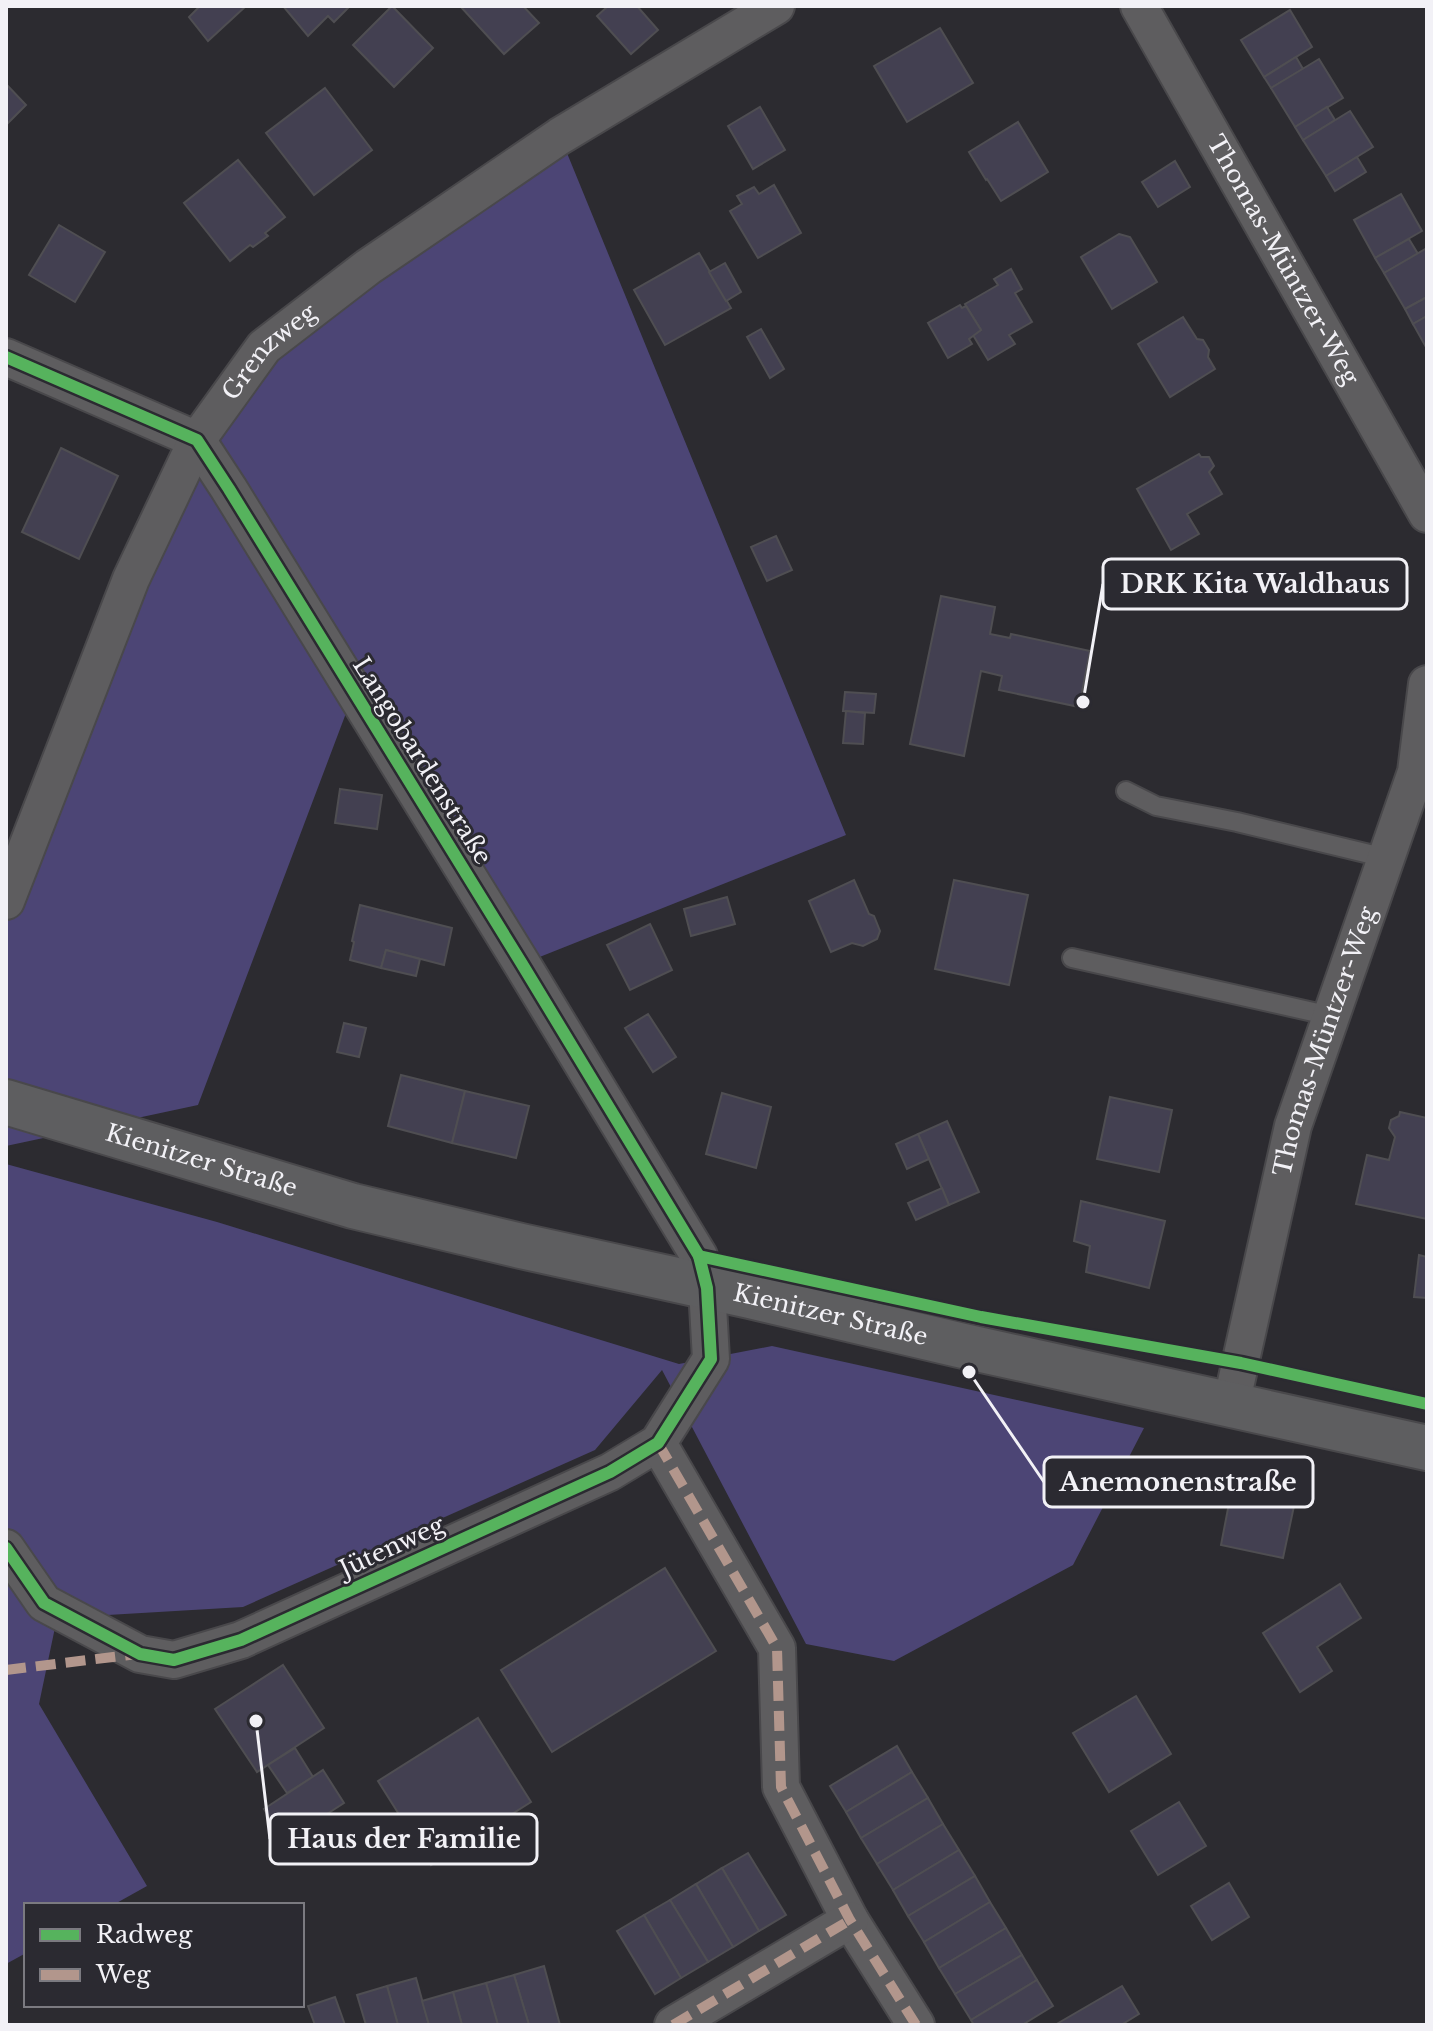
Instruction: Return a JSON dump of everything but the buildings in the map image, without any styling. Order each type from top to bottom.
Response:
[{"type":"street","name":"Grenzweg","points":[[6,901],[131,579],[197,440],[264,347],[368,267],[560,136],[776,6]]},
{"type":"street","name":"Thomas-Müntzer-Weg","points":[[1139,6],[1427,514]]},
{"type":"street","points":[[6,357],[197,440]]},
{"type":"street","name":"Langobardenstraße","points":[[197,440],[699,1256],[707,1288]]},
{"type":"street","name":"Thomas-Müntzer-Weg","points":[[1231,1405],[1293,1126],[1416,772],[1427,684]]},
{"type":"street","name":"Kienitzer Straße","points":[[6,1102],[353,1206],[1427,1448]]},
{"type":"street","name":"Jütenweg","points":[[6,1548],[44,1603],[140,1654],[174,1660],[241,1640],[610,1472],[658,1443],[711,1359],[707,1288]]},
{"type":"street","points":[[658,1443],[777,1648],[781,1787],[850,1920],[916,2025]]},
{"type":"street","points":[[673,2025],[850,1920]]},
{"type":"lane","points":[[1126,791],[1156,806],[1386,858]]},
{"type":"lane","points":[[1072,958],[1331,1016]]},
{"type":"shaded area","points":[[560,136],[846,835],[522,964],[354,692],[198,1105],[6,1146],[6,901],[131,579],[264,347]]},
{"type":"shaded area","points":[[6,1164],[217,1222],[679,1364],[772,1346],[1144,1428],[1073,1565],[894,1661],[806,1644],[662,1370],[595,1450],[243,1607],[57,1618],[39,1704],[147,1886],[117,1903],[24,1903],[24,1954],[6,1964]]},
{"type":"marked path","points":[[658,1443],[777,1648],[781,1787],[850,1920],[916,2025]]},
{"type":"marked path","points":[[6,1670],[137,1654]]},
{"type":"marked path","points":[[673,2025],[850,1920]]},
{"type":"cycle path","points":[[6,357],[197,440],[699,1256],[707,1288],[711,1359],[658,1443],[610,1472],[241,1640],[174,1660],[140,1654],[44,1603],[6,1548]]},
{"type":"cycle path","points":[[699,1256],[981,1317],[1241,1363],[1427,1404]]},
{"type":"place","name":"DRK Kita Waldhaus","points":[[1083,702]]},
{"type":"place","name":"Anemonenstraße","points":[[969,1372]]},
{"type":"place","name":"Haus der Familie","points":[[256,1721]]}]
